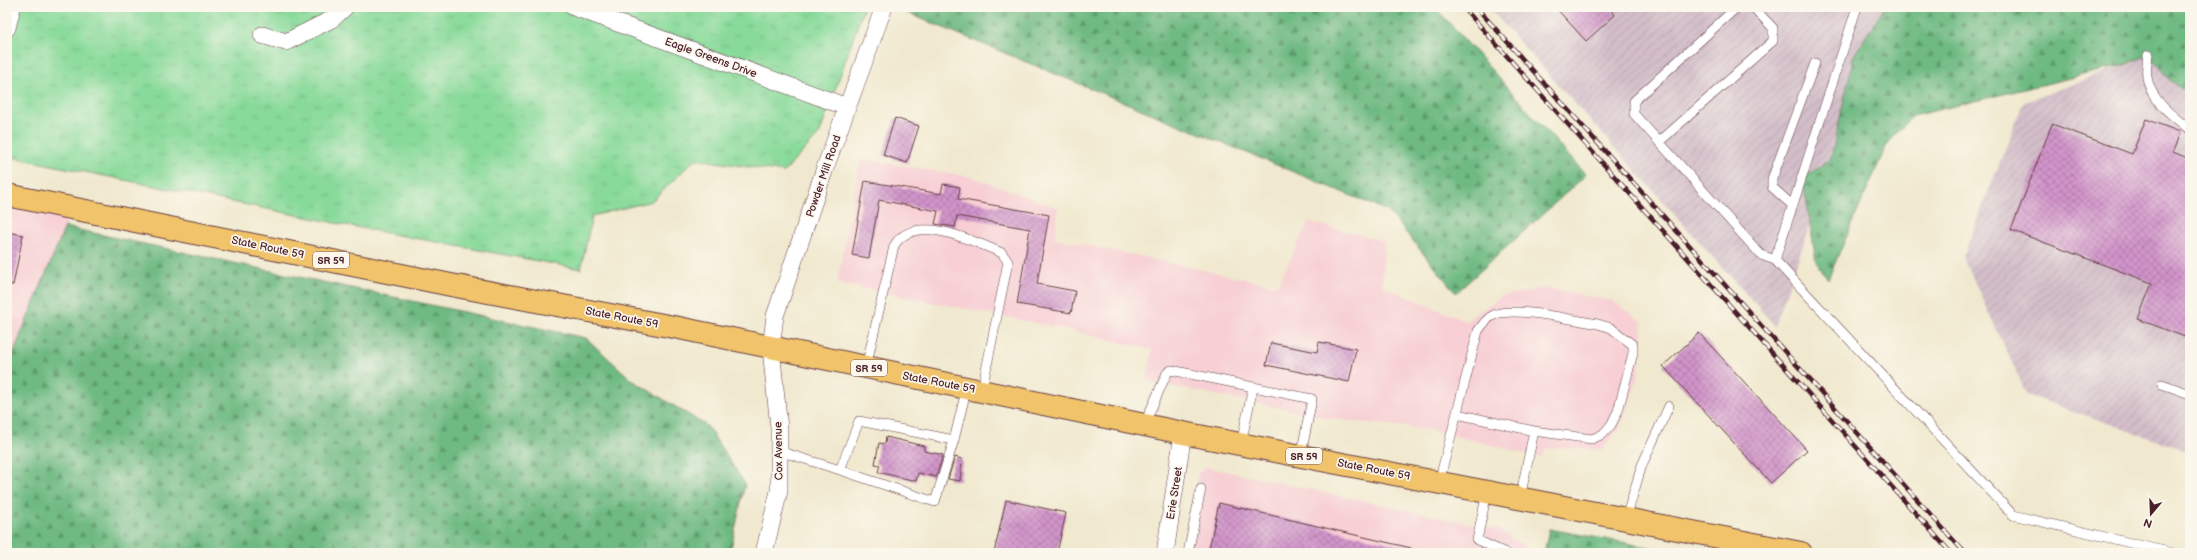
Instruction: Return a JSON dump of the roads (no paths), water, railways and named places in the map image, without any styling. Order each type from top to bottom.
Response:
[{"type":"main road","name":"State Route 59","points":[[7,195],[975,389],[1183,433],[1488,491],[1801,553]]},
{"type":"street","points":[[7,28],[12,7]]},
{"type":"street","points":[[262,35],[286,42],[332,19],[345,7]]},
{"type":"street","name":"Eagle Greens Drive","points":[[574,7],[847,107]]},
{"type":"street","name":"Powder Mill Road","points":[[771,348],[775,316],[847,107],[884,7]]},
{"type":"street","name":"Cox Avenue","points":[[764,553],[779,491],[779,428],[771,348]]},
{"type":"street","name":"Erie Street","points":[[1165,553],[1183,433]]},
{"type":"lane","points":[[1737,7],[1634,101],[1634,114],[1761,255],[1775,260],[2013,515],[2173,553]]},
{"type":"lane","points":[[1659,142],[1773,41],[1773,28],[1753,7]]},
{"type":"lane","points":[[1775,260],[1857,7]]},
{"type":"lane","points":[[2148,55],[2147,77],[2152,94],[2171,114],[2190,130]]},
{"type":"lane","points":[[1792,205],[1772,187],[1772,179],[1815,64]]},
{"type":"lane","points":[[779,451],[935,502],[954,440],[975,389],[1008,262],[1002,253],[937,230],[917,229],[905,233],[894,246],[866,367]]},
{"type":"lane","points":[[1439,482],[1478,331],[1486,320],[1495,314],[1513,311],[1598,324],[1612,328],[1633,345],[1633,353],[1618,411],[1611,425],[1603,434],[1592,439],[1534,431],[1457,414]]},
{"type":"lane","points":[[1144,425],[1167,373],[1171,370],[1312,399],[1301,455]]},
{"type":"lane","points":[[2162,384],[2190,394]]},
{"type":"lane","points":[[1242,444],[1253,387]]},
{"type":"lane","points":[[1626,518],[1642,465],[1669,406]]},
{"type":"lane","points":[[840,470],[859,421],[954,440]]},
{"type":"lane","points":[[1520,498],[1534,431]]},
{"type":"lane","points":[[1188,553],[1202,489]]},
{"type":"lane","points":[[1488,491],[1477,540],[1506,553]]},
{"type":"waterway","points":[[2190,52],[2190,57]]},
{"type":"railway","points":[[1463,7],[1951,553]]},
{"type":"railway","points":[[1476,7],[1965,553]]}]
